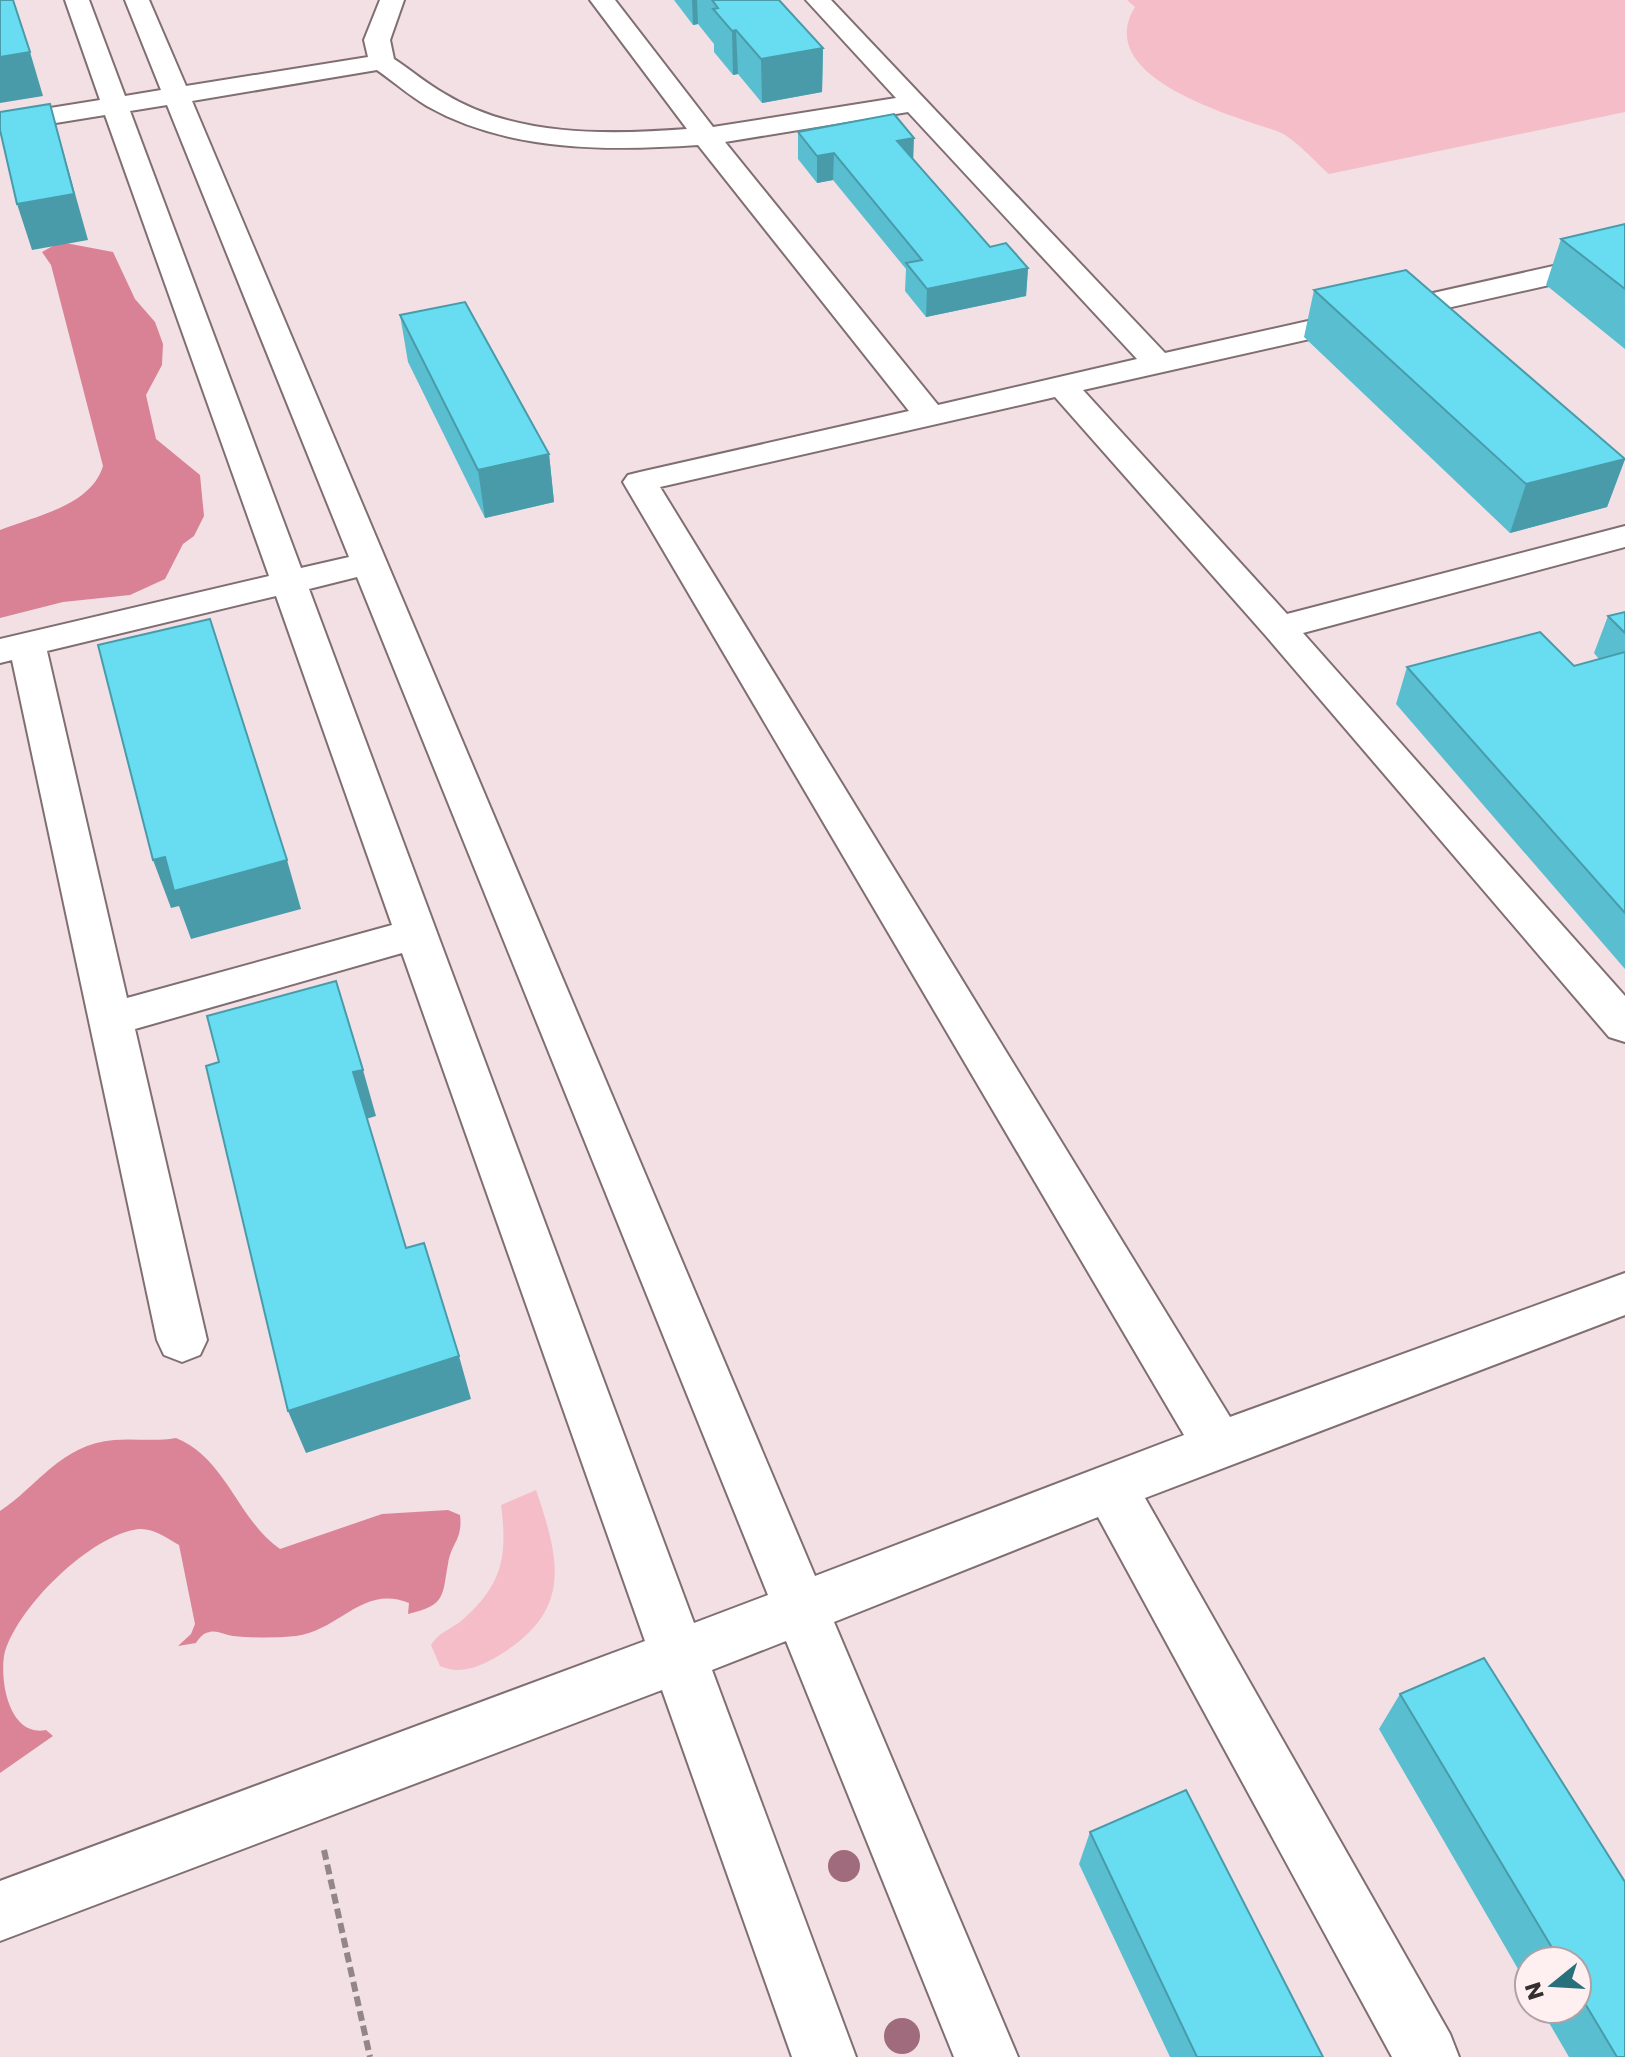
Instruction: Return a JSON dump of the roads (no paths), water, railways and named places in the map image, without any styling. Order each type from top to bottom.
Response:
[{"type":"lane","points":[[77,0],[824,2057]]},
{"type":"lane","points":[[137,0],[986,2057]]},
{"type":"lane","points":[[392,0],[377,40],[382,62],[431,98],[469,116],[516,128],[606,141],[708,139],[914,103]]},
{"type":"lane","points":[[602,0],[708,139],[930,416]]},
{"type":"lane","points":[[823,1],[1158,364]]},
{"type":"lane","points":[[0,124],[382,62]]},
{"type":"lane","points":[[1218,1445],[640,482],[1625,259]]},
{"type":"lane","points":[[1062,386],[1279,628],[1625,1025]]},
{"type":"lane","points":[[1279,628],[1625,536]]},
{"type":"lane","points":[[182,1340],[112,1019],[13,648],[370,563]]},
{"type":"lane","points":[[112,1019],[414,934]]},
{"type":"lane","points":[[0,1911],[677,1657],[1218,1445],[1625,1294]]},
{"type":"lane","points":[[1110,1487],[1427,2057]]}]
